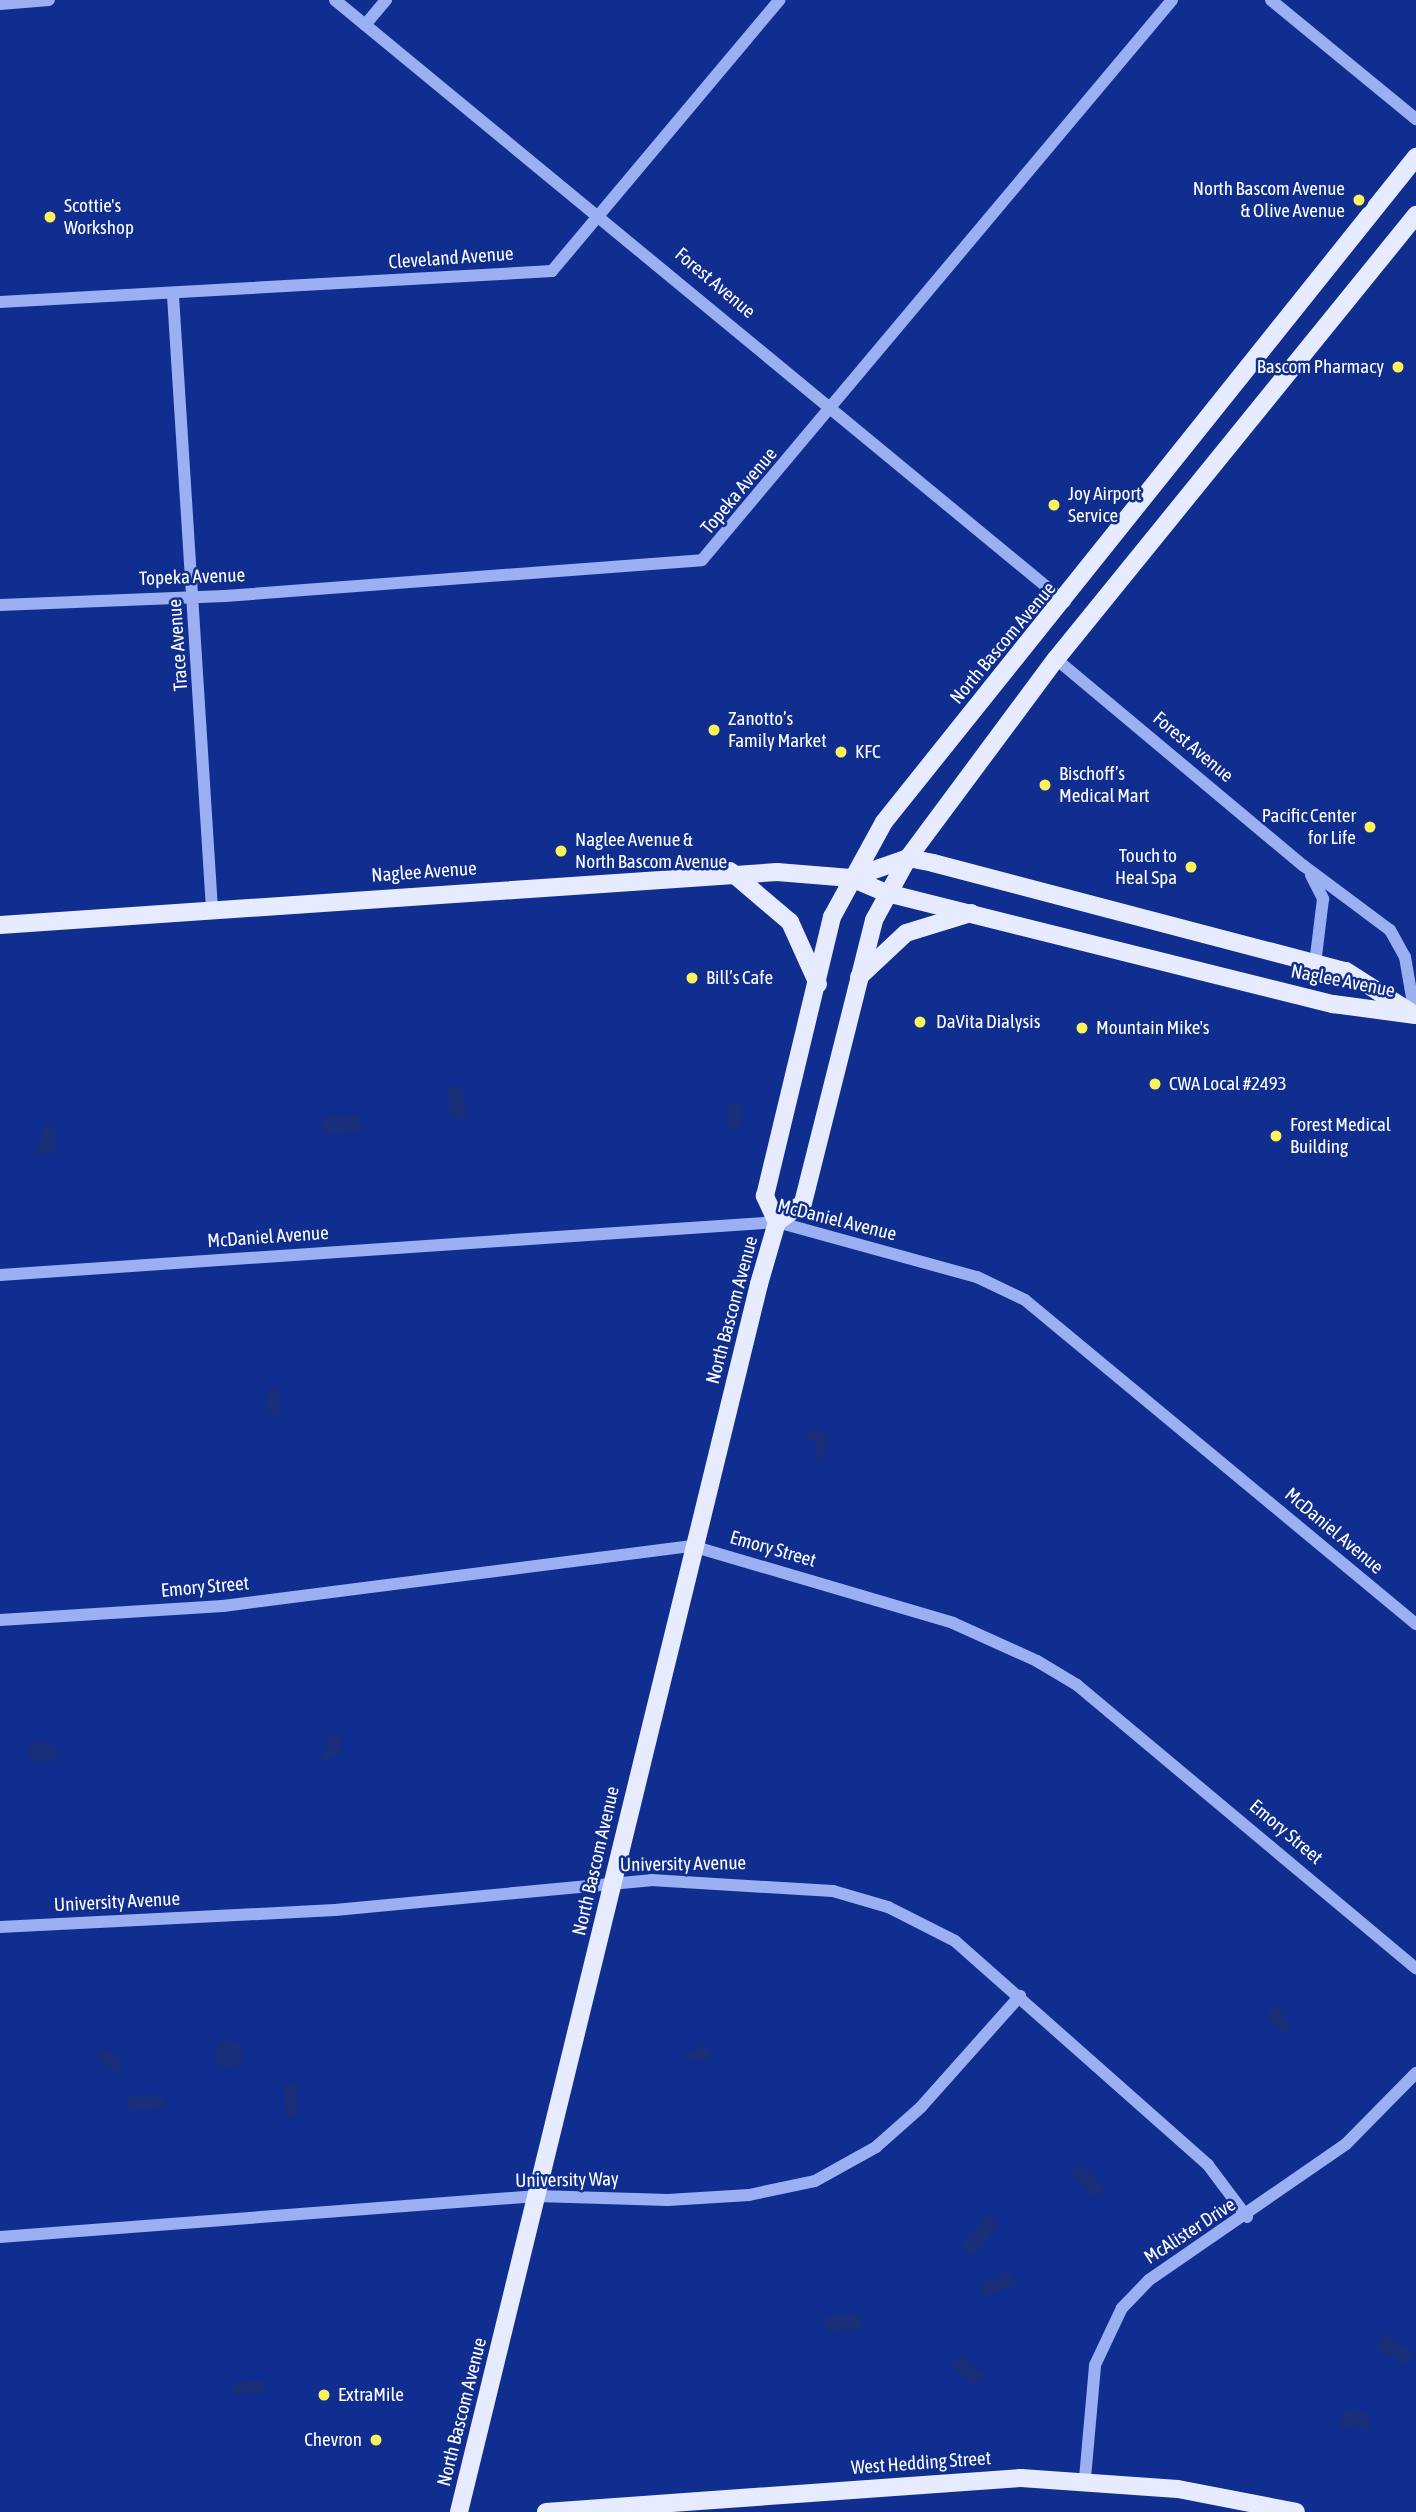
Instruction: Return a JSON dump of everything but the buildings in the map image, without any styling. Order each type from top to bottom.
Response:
[{"type":"main road","name":"North Bascom Avenue","points":[[778,1222],[765,1196],[818,984],[832,916],[884,822],[1065,602],[1201,419],[1416,157]]},
{"type":"main road","name":"North Bascom Avenue","points":[[459,2512],[613,1884],[692,1546],[778,1222],[803,1203],[857,979],[887,893],[908,858],[1056,659],[1416,215]]},
{"type":"main road","name":"Naglee Avenue","points":[[851,878],[908,858],[1346,971],[1416,1014]]},
{"type":"main road","name":"Naglee Avenue","points":[[0,925],[730,871],[851,878],[887,893],[975,912],[1333,1004],[1416,1014]]},
{"type":"main road","points":[[730,871],[790,922],[818,984]]},
{"type":"main road","points":[[857,979],[906,933],[975,912]]},
{"type":"main road","name":"West Hedding Street","points":[[546,2512],[958,2480],[1084,2478],[1296,2512]]},
{"type":"street","points":[[0,4],[49,0]]},
{"type":"street","name":"Forest Avenue","points":[[335,0],[601,216],[1065,602]]},
{"type":"street","points":[[365,25],[386,0]]},
{"type":"street","name":"Cleveland Avenue","points":[[0,302],[173,296],[552,271],[601,216],[779,0]]},
{"type":"street","name":"Topeka Avenue","points":[[0,605],[685,566],[718,548],[1172,0]]},
{"type":"street","points":[[1271,0],[1416,119]]},
{"type":"street","name":"Trace Avenue","points":[[173,296],[212,909]]},
{"type":"street","name":"Forest Avenue","points":[[1056,659],[1304,866],[1391,930],[1405,957],[1416,1014]]},
{"type":"street","name":"Forest Avenue","points":[[1304,866],[1323,899],[1315,964]]},
{"type":"street","name":"McDaniel Avenue","points":[[0,1275],[778,1222],[977,1277],[1018,1296],[1416,1624]]},
{"type":"street","name":"Emory Street","points":[[0,1620],[223,1606],[692,1546],[953,1623],[1037,1661],[1077,1685],[1416,1968]]},
{"type":"street","name":"University Avenue","points":[[0,1927],[335,1910],[613,1884],[783,1883],[833,1891],[888,1907],[955,1941],[1208,2165],[1247,2217]]},
{"type":"street","name":"University Way","points":[[0,2238],[537,2196],[668,2200],[815,2181],[876,2147],[921,2108],[1020,1996]]},
{"type":"street","name":"McAlister Drive","points":[[1084,2478],[1095,2365],[1105,2335],[1149,2280],[1247,2217],[1346,2144],[1416,2073]]},
{"type":"water","points":[[447,1086],[462,1087],[467,1115],[461,1120],[450,1114]]},
{"type":"water","points":[[737,1102],[743,1109],[740,1127],[730,1132],[724,1106]]},
{"type":"water","points":[[360,1115],[361,1132],[323,1134],[323,1117]]},
{"type":"water","points":[[45,1121],[54,1122],[55,1153],[36,1154]]},
{"type":"water","points":[[269,1384],[280,1392],[278,1421],[266,1406]]},
{"type":"water","points":[[808,1428],[829,1434],[822,1460],[813,1458],[817,1442],[805,1438]]},
{"type":"water","points":[[329,1733],[340,1733],[341,1754],[321,1762]]},
{"type":"water","points":[[36,1740],[57,1747],[57,1761],[35,1761],[25,1750]]},
{"type":"water","points":[[1277,2004],[1292,2028],[1282,2033],[1269,2021],[1268,2008]]},
{"type":"water","points":[[229,2040],[239,2044],[243,2054],[239,2064],[229,2068],[219,2064],[215,2054],[219,2044]]},
{"type":"water","points":[[702,2045],[711,2051],[709,2060],[680,2059]]},
{"type":"water","points":[[98,2046],[119,2058],[121,2074],[101,2061]]},
{"type":"water","points":[[297,2083],[299,2116],[286,2117],[283,2084]]},
{"type":"water","points":[[164,2094],[165,2108],[128,2111],[127,2096]]},
{"type":"water","points":[[1081,2162],[1105,2188],[1092,2199],[1070,2171]]},
{"type":"water","points":[[987,2214],[999,2224],[973,2256],[960,2245]]},
{"type":"water","points":[[1010,2271],[1016,2285],[983,2298],[978,2284]]},
{"type":"water","points":[[860,2313],[862,2329],[826,2333],[824,2316]]},
{"type":"water","points":[[1384,2333],[1415,2354],[1404,2365],[1376,2348]]},
{"type":"water","points":[[961,2353],[984,2375],[973,2386],[951,2365]]},
{"type":"water","points":[[265,2380],[265,2393],[234,2395],[233,2382]]},
{"type":"water","points":[[1356,2409],[1370,2415],[1368,2433],[1358,2426],[1339,2429],[1345,2411]]},
{"type":"place","name":"North Bascom Avenue & Olive Avenue","points":[[1359,200]]},
{"type":"place","name":"Scottie's Workshop","points":[[50,217]]},
{"type":"place","name":"Bascom Pharmacy","points":[[1398,367]]},
{"type":"place","name":"Joy Airport Service","points":[[1054,505]]},
{"type":"place","name":"Zanotto’s Family Market","points":[[714,730]]},
{"type":"place","name":"KFC","points":[[841,752]]},
{"type":"place","name":"Bischoff’s Medical Mart","points":[[1045,785]]},
{"type":"place","name":"Pacific Center for Life","points":[[1370,827]]},
{"type":"place","name":"Naglee Avenue & North Bascom Avenue","points":[[561,851]]},
{"type":"place","name":"Touch to Heal Spa","points":[[1191,867]]},
{"type":"place","name":"Bill’s Cafe","points":[[692,978]]},
{"type":"place","name":"DaVita Dialysis","points":[[920,1022]]},
{"type":"place","name":"Mountain Mike's","points":[[1082,1028]]},
{"type":"place","name":"CWA Local #2493","points":[[1155,1084]]},
{"type":"place","name":"Forest Medical Building","points":[[1276,1136]]},
{"type":"place","name":"ExtraMile","points":[[324,2395]]},
{"type":"place","name":"Chevron","points":[[376,2440]]}]
